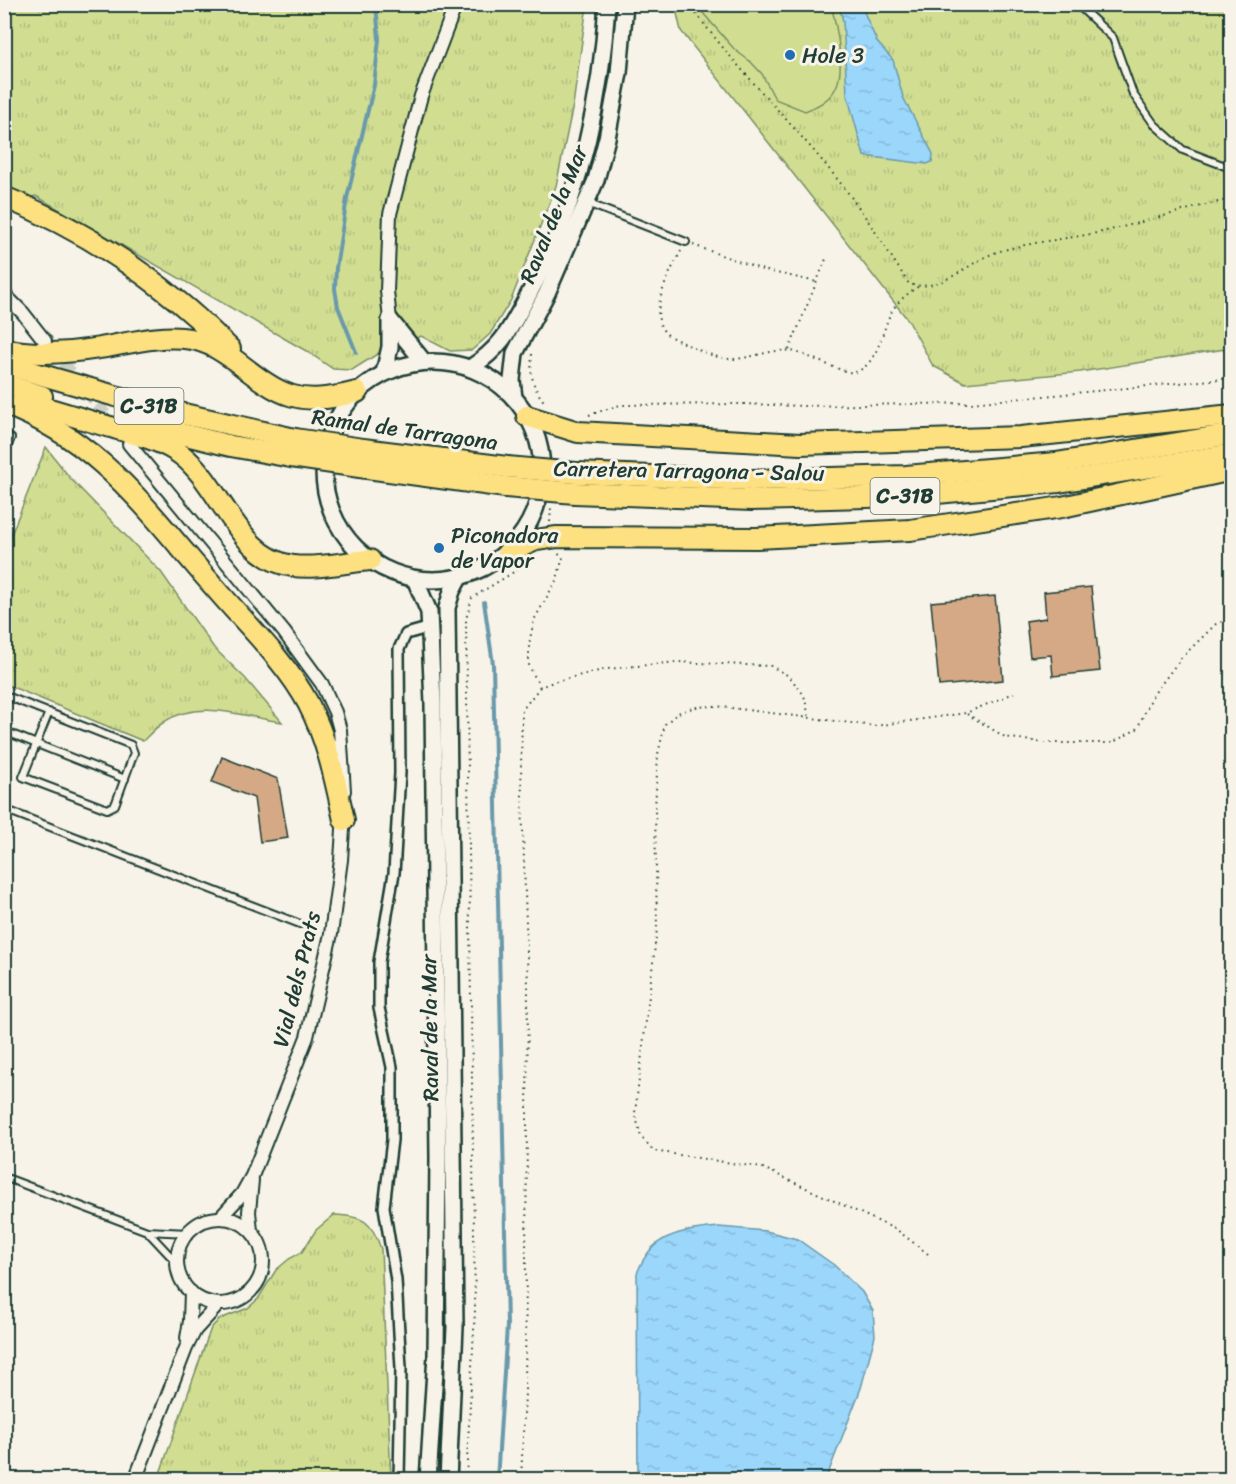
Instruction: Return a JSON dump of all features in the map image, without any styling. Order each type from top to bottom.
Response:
[{"type":"highway","points":[[4,197],[38,211],[133,266],[206,325],[269,386]]},
{"type":"highway","points":[[4,349],[42,353],[101,348],[140,339],[192,339],[208,343],[221,350],[269,386],[285,395],[298,399],[321,400],[357,392]]},
{"type":"highway","name":"C-31B","points":[[4,364],[293,448]]},
{"type":"highway","name":"C-31B","points":[[4,384],[114,417],[231,446],[293,448]]},
{"type":"highway","points":[[4,395],[150,439],[177,452],[205,478],[246,539],[275,561],[294,566],[370,560]]},
{"type":"highway","points":[[4,404],[31,415],[73,439],[104,464],[141,503],[282,666],[307,701],[320,730],[334,773],[344,819]]},
{"type":"highway","points":[[527,416],[578,432],[800,444],[1021,437],[1232,415]]},
{"type":"highway","name":"Carretera Tarragona - Salou","points":[[507,477],[576,473],[751,480],[906,476],[1056,464],[1232,434]]},
{"type":"highway","name":"Ramal de Tarragona","points":[[293,448],[362,458]]},
{"type":"highway","name":"Carretera Tarragona - Salou","points":[[362,458],[507,477],[575,493],[752,501],[904,496],[1059,482],[1232,454]]},
{"type":"highway","points":[[508,552],[536,540],[548,538],[757,538],[910,530],[1062,507],[1232,470]]},
{"type":"street","points":[[384,373],[390,347],[387,291],[390,214],[421,96],[456,4]]},
{"type":"street","name":"Raval de la Mar","points":[[470,368],[489,356],[501,344],[537,280],[561,226],[579,173],[593,117],[604,47],[607,4]]},
{"type":"street","name":"Raval de la Mar","points":[[514,398],[512,380],[514,353],[547,293],[596,180],[619,73],[625,4]]},
{"type":"street","points":[[4,294],[23,313],[45,341]]},
{"type":"street","points":[[390,320],[424,362]]},
{"type":"street","points":[[424,362],[455,364],[470,368],[494,380],[514,398],[527,416],[536,435],[541,455],[541,487],[532,517],[522,536],[508,552],[485,568],[459,578],[437,581],[396,574],[370,560],[354,546],[335,520],[324,479],[324,458],[333,427],[343,408],[357,392],[384,373],[404,365],[424,362]]},
{"type":"street","name":"Vial dels Prats","points":[[129,444],[270,614],[322,684],[335,712],[340,730],[344,771],[341,860],[331,934],[310,1027],[252,1176],[242,1194],[220,1218]]},
{"type":"street","name":"Raval de la Mar","points":[[448,1479],[455,1327],[447,608],[459,578]]},
{"type":"street","name":"Raval de la Mar","points":[[415,579],[429,612],[430,627],[438,1169],[436,1355],[428,1479]]},
{"type":"street","points":[[399,1479],[401,1368],[399,1324],[396,1280],[384,1207],[392,1140],[392,1067],[379,1008],[379,962],[394,873],[400,773],[399,649],[406,633],[430,627]]},
{"type":"street","name":"Vial dels Prats","points":[[251,1231],[249,1212],[252,1176]]},
{"type":"street","points":[[220,1218],[242,1224],[251,1231],[262,1251],[263,1262],[257,1284],[241,1299],[219,1304],[209,1303],[191,1293],[179,1274],[177,1263],[180,1247],[188,1233],[202,1222],[220,1218]]},
{"type":"street","points":[[186,1348],[191,1293]]},
{"type":"street","points":[[135,1479],[186,1348],[195,1330],[219,1304]]},
{"type":"lane","points":[[1077,4],[1113,38],[1133,94],[1154,124],[1184,150],[1232,167]]},
{"type":"lane","points":[[587,202],[686,242]]},
{"type":"lane","points":[[4,436],[11,438],[4,456]]},
{"type":"lane","points":[[4,695],[49,712],[131,745],[134,753],[115,805],[111,809],[24,777],[49,712]]},
{"type":"lane","points":[[4,731],[124,779]]},
{"type":"lane","points":[[4,809],[300,924]]},
{"type":"lane","points":[[4,1177],[147,1231],[188,1233]]},
{"type":"lane","points":[[147,1231],[177,1263]]},
{"type":"path","points":[[689,4],[712,37],[835,176],[877,234],[909,284],[919,286]]},
{"type":"path","points":[[817,282],[763,270],[686,242],[664,285],[660,303],[660,323],[667,334],[698,350],[730,359],[789,350],[846,372],[855,373],[864,367],[877,351],[891,313],[903,297],[919,286],[948,280],[980,258],[1030,243],[1104,231],[1232,199]]},
{"type":"path","points":[[789,350],[826,259]]},
{"type":"path","points":[[536,345],[532,354],[531,370],[534,390],[548,407]]},
{"type":"path","points":[[561,428],[620,405],[814,406],[970,403],[1232,378]]},
{"type":"path","points":[[548,538],[552,499]]},
{"type":"path","points":[[540,687],[529,666],[529,644],[534,620],[557,579],[563,557]]},
{"type":"path","points":[[465,1479],[475,1310],[466,619],[472,598],[527,563]]},
{"type":"path","points":[[966,713],[1005,737],[1045,743],[1112,743],[1137,729],[1153,695],[1181,658],[1216,624],[1232,618]]},
{"type":"path","points":[[520,1479],[525,1393],[528,999],[520,767],[522,710],[540,687],[556,681],[608,669],[677,662],[771,666],[789,676],[804,695],[809,717]]},
{"type":"path","points":[[928,1254],[897,1230],[763,1168],[654,1151],[641,1137],[635,1113],[657,928],[655,809],[658,754],[665,724],[678,713],[695,706],[716,706],[875,726],[966,713],[1014,693]]},
{"type":"green space","points":[[4,5],[587,5],[573,105],[556,186],[511,300],[490,334],[472,350],[450,351],[421,336],[379,353],[352,370],[333,369],[308,352],[36,196],[5,203]]},
{"type":"green space","points":[[675,5],[1231,5],[1231,348],[1080,372],[965,383],[933,366],[908,320],[681,31]]},
{"type":"green space","name":"Hole 3","points":[[696,5],[831,5],[840,56],[839,77],[835,90],[824,101],[805,111],[775,99],[762,74],[735,50]]},
{"type":"green space","points":[[46,447],[70,478],[161,572],[214,648],[245,678],[282,722],[222,711],[192,711],[164,722],[143,741],[5,684],[5,550]]},
{"type":"green space","points":[[334,1215],[352,1217],[365,1222],[374,1232],[381,1249],[391,1479],[158,1479],[211,1328],[220,1319],[248,1308],[258,1299],[276,1270],[302,1252],[316,1230]]},
{"type":"water","points":[[839,5],[861,5],[877,42],[893,60],[903,97],[933,154],[932,162],[927,164],[864,156],[847,94],[843,21]]},
{"type":"water","points":[[719,1227],[766,1231],[797,1239],[834,1265],[862,1292],[873,1311],[875,1336],[861,1388],[826,1479],[638,1479],[637,1273],[652,1248],[660,1242],[678,1233]]},
{"type":"building","points":[[1091,587],[1100,671],[1053,676],[1051,655],[1030,657],[1026,621],[1046,618],[1044,592]]},
{"type":"building","points":[[995,596],[1003,680],[939,686],[931,602]]},
{"type":"building","points":[[222,757],[278,779],[288,838],[260,842],[254,798],[212,782]]},
{"type":"waterway","points":[[356,352],[338,307],[335,289],[336,268],[347,198],[374,85],[379,39],[376,4]]},
{"type":"waterway","points":[[484,602],[493,664],[507,1326],[497,1480]]},
{"type":"tunnel","points":[[52,349],[115,426]]},
{"type":"place","name":"Hole 3","points":[[790,55]]},
{"type":"place","name":"Piconadora de Vapor","points":[[439,548]]}]
